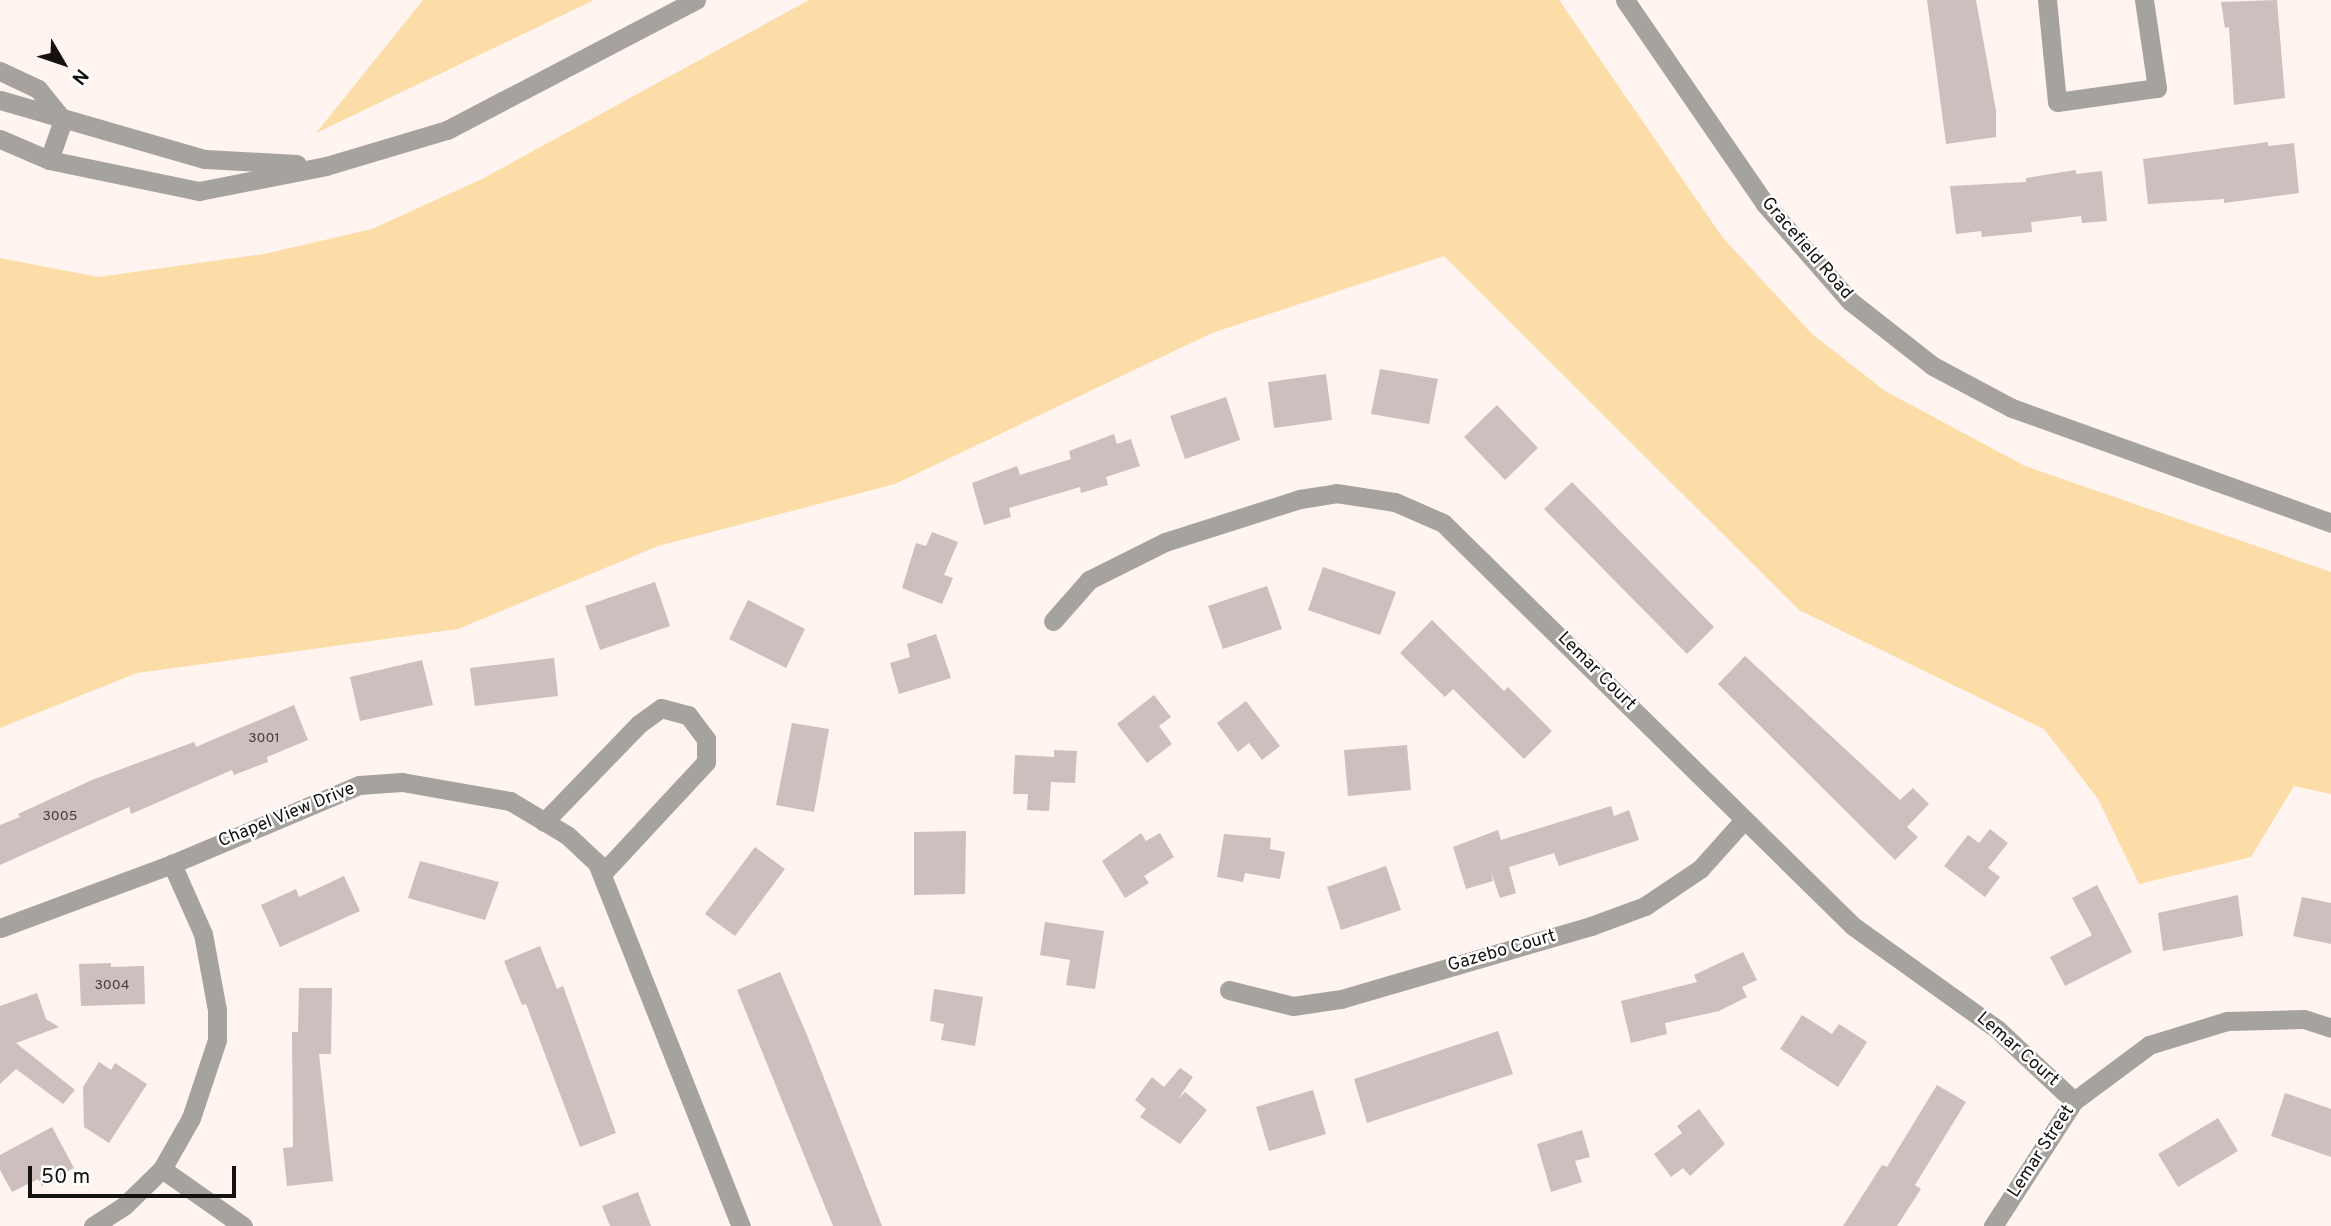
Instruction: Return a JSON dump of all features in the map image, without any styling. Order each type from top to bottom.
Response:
[{"type":"street","points":[[0,139],[49,160],[199,191],[326,166],[447,130],[696,0]]},
{"type":"street","name":"Gracefield Road","points":[[1625,0],[1765,204],[1850,301],[1933,366],[2012,408],[2331,523]]},
{"type":"street","points":[[2047,0],[2057,102],[2157,88],[2144,0]]},
{"type":"street","points":[[0,71],[38,89],[63,120]]},
{"type":"street","points":[[0,100],[205,159],[326,166]]},
{"type":"street","points":[[49,160],[63,120]]},
{"type":"street","name":"Lemar Court","points":[[1053,621],[1089,580],[1165,542],[1300,499],[1336,493],[1395,502],[1443,523],[1853,926],[1997,1029],[2074,1101]]},
{"type":"street","points":[[544,822],[639,724],[662,708],[688,715],[706,739],[706,762],[601,874]]},
{"type":"street","name":"Chapel View Drive","points":[[0,928],[172,864],[359,785],[402,782],[510,801],[567,835],[597,863],[741,1226]]},
{"type":"street","name":"Gazebo Court","points":[[1228,990],[1293,1006],[1341,999],[1591,926],[1645,906],[1700,869],[1744,820]]},
{"type":"street","points":[[93,1226],[124,1206],[162,1169],[191,1118],[217,1040],[217,1010],[202,934],[172,864]]},
{"type":"street","name":"Lemar Street","points":[[1993,1226],[2074,1101],[2149,1045],[2227,1021],[2304,1019],[2331,1028]]},
{"type":"street","points":[[162,1169],[243,1226]]},
{"type":"shaded area","points":[[423,0],[594,0],[316,133]]},
{"type":"shaded area","points":[[809,0],[1559,0],[1723,238],[1812,334],[1885,391],[2025,466],[2331,572],[2331,794],[2294,786],[2251,857],[2139,884],[2098,799],[2044,729],[1799,610],[1444,256],[1212,333],[895,484],[658,546],[458,629],[137,673],[0,728],[0,258],[98,277],[264,254],[372,229],[482,179]]},
{"type":"building","points":[[1927,0],[1976,0],[1996,111],[1996,137],[1946,144]]},
{"type":"building","points":[[2277,0],[2285,98],[2234,105],[2229,27],[2225,28],[2221,2]]},
{"type":"building","points":[[2268,142],[2268,146],[2294,143],[2299,193],[2224,203],[2224,199],[2148,204],[2143,159]]},
{"type":"building","points":[[2076,170],[2076,174],[2102,171],[2107,221],[2082,223],[2081,216],[2031,222],[2032,232],[1982,237],[1981,231],[1956,234],[1950,186],[2026,182],[2026,178]]},
{"type":"building","points":[[1380,369],[1438,379],[1429,424],[1371,414]]},
{"type":"building","points":[[1326,374],[1332,420],[1274,428],[1268,382]]},
{"type":"building","points":[[1226,397],[1240,440],[1185,459],[1170,416]]},
{"type":"building","points":[[1497,405],[1538,448],[1505,480],[1464,437]]},
{"type":"building","points":[[1114,434],[1117,444],[1131,439],[1140,466],[1106,477],[1108,485],[1081,493],[1080,487],[1009,508],[1011,517],[984,525],[972,483],[1017,466],[1020,475],[1071,459],[1069,451]]},
{"type":"building","points":[[1572,482],[1714,627],[1687,654],[1544,509]]},
{"type":"building","points":[[932,532],[958,542],[944,575],[953,578],[942,604],[902,588],[916,543],[926,546]]},
{"type":"building","points":[[1323,567],[1396,592],[1380,635],[1308,610]]},
{"type":"building","points":[[655,582],[670,626],[600,650],[585,606]]},
{"type":"building","points":[[1267,586],[1282,629],[1223,649],[1208,606]]},
{"type":"building","points":[[748,600],[805,629],[786,668],[729,639]]},
{"type":"building","points":[[1432,620],[1504,691],[1508,687],[1552,731],[1524,759],[1453,689],[1445,697],[1400,653]]},
{"type":"building","points":[[936,634],[951,678],[899,694],[890,663],[910,657],[907,644]]},
{"type":"building","points":[[1745,656],[1900,800],[1913,788],[1929,804],[1907,827],[1918,837],[1895,860],[1718,684]]},
{"type":"building","points":[[554,658],[558,696],[475,706],[470,668]]},
{"type":"building","points":[[422,660],[433,705],[360,721],[350,677]]},
{"type":"building","points":[[1154,695],[1171,717],[1159,726],[1172,744],[1147,763],[1117,724]]},
{"type":"building","points":[[1246,701],[1280,746],[1262,760],[1249,743],[1238,752],[1217,723]]},
{"type":"building","points":[[294,705],[308,740],[267,757],[268,762],[234,775],[232,770],[131,814],[129,807],[0,865],[0,825],[20,817],[18,814],[92,780],[194,742],[196,747]]},
{"type":"building","points":[[792,723],[829,729],[814,812],[776,805]]},
{"type":"building","points":[[1407,745],[1411,790],[1348,796],[1344,750]]},
{"type":"building","points":[[1054,750],[1077,751],[1075,783],[1051,782],[1049,811],[1027,810],[1028,794],[1013,794],[1015,755],[1054,757]]},
{"type":"building","points":[[1611,806],[1614,816],[1629,810],[1639,840],[1559,866],[1554,853],[1509,867],[1516,893],[1500,898],[1491,872],[1493,881],[1466,889],[1453,847],[1498,830],[1501,840]]},
{"type":"building","points":[[1990,829],[2008,843],[1988,868],[2000,877],[1985,897],[1944,866],[1968,835],[1979,843]]},
{"type":"building","points":[[966,831],[965,894],[914,895],[914,832]]},
{"type":"building","points":[[1141,833],[1146,841],[1160,833],[1174,857],[1144,876],[1149,883],[1125,898],[1102,861]]},
{"type":"building","points":[[1224,834],[1271,838],[1270,849],[1285,852],[1280,879],[1245,873],[1243,882],[1217,877]]},
{"type":"building","points":[[755,847],[785,869],[735,936],[705,914]]},
{"type":"building","points":[[420,861],[499,882],[485,920],[408,898]]},
{"type":"building","points":[[1386,866],[1401,910],[1341,930],[1327,887]]},
{"type":"building","points":[[344,876],[360,911],[280,947],[261,905],[296,889],[299,897]]},
{"type":"building","points":[[2097,885],[2132,952],[2065,986],[2050,957],[2092,935],[2072,898]]},
{"type":"building","points":[[2238,895],[2243,936],[2163,951],[2158,913]]},
{"type":"building","points":[[2302,897],[2331,903],[2331,944],[2293,936]]},
{"type":"building","points":[[1045,922],[1104,931],[1095,989],[1066,985],[1070,960],[1040,955]]},
{"type":"building","points":[[540,946],[557,989],[563,986],[616,1133],[580,1147],[526,1004],[522,1005],[504,961]]},
{"type":"building","points":[[1743,952],[1757,980],[1742,987],[1747,997],[1719,1011],[1665,1023],[1667,1034],[1631,1043],[1621,1001],[1697,982],[1694,975]]},
{"type":"building","points":[[111,963],[111,967],[144,966],[145,1004],[81,1006],[79,964]]},
{"type":"building","points":[[780,972],[882,1226],[833,1226],[737,990]]},
{"type":"building","points":[[299,988],[332,988],[331,1054],[319,1054],[333,1181],[287,1186],[283,1148],[293,1147],[292,1032],[298,1032]]},
{"type":"building","points":[[934,989],[983,997],[975,1046],[941,1040],[944,1024],[930,1021]]},
{"type":"building","points":[[37,993],[46,1019],[59,1027],[16,1043],[75,1090],[63,1104],[16,1069],[0,1084],[0,1006]]},
{"type":"building","points":[[1802,1015],[1832,1034],[1839,1024],[1867,1042],[1838,1087],[1780,1049]]},
{"type":"building","points":[[1498,1031],[1513,1074],[1367,1123],[1354,1079]]},
{"type":"building","points":[[99,1062],[111,1070],[115,1063],[147,1084],[109,1143],[84,1127],[83,1087]]},
{"type":"building","points":[[1180,1068],[1193,1077],[1178,1099],[1185,1092],[1207,1110],[1180,1144],[1140,1117],[1146,1109],[1135,1100],[1152,1077],[1164,1087]]},
{"type":"building","points":[[1937,1085],[1966,1102],[1915,1185],[1921,1189],[1897,1226],[1843,1226],[1882,1165],[1887,1167]]},
{"type":"building","points":[[1313,1090],[1326,1134],[1269,1151],[1256,1107]]},
{"type":"building","points":[[2285,1093],[2331,1109],[2331,1157],[2271,1136]]},
{"type":"building","points":[[1699,1109],[1725,1144],[1690,1176],[1683,1168],[1671,1177],[1654,1154],[1682,1133],[1677,1126]]},
{"type":"building","points":[[2218,1118],[2238,1151],[2178,1187],[2158,1154]]},
{"type":"building","points":[[52,1127],[74,1168],[42,1186],[38,1179],[12,1192],[0,1170],[0,1155]]},
{"type":"building","points":[[1582,1130],[1590,1157],[1575,1161],[1582,1182],[1551,1192],[1537,1144]]},
{"type":"building","points":[[638,1192],[651,1226],[610,1226],[602,1206]]}]
